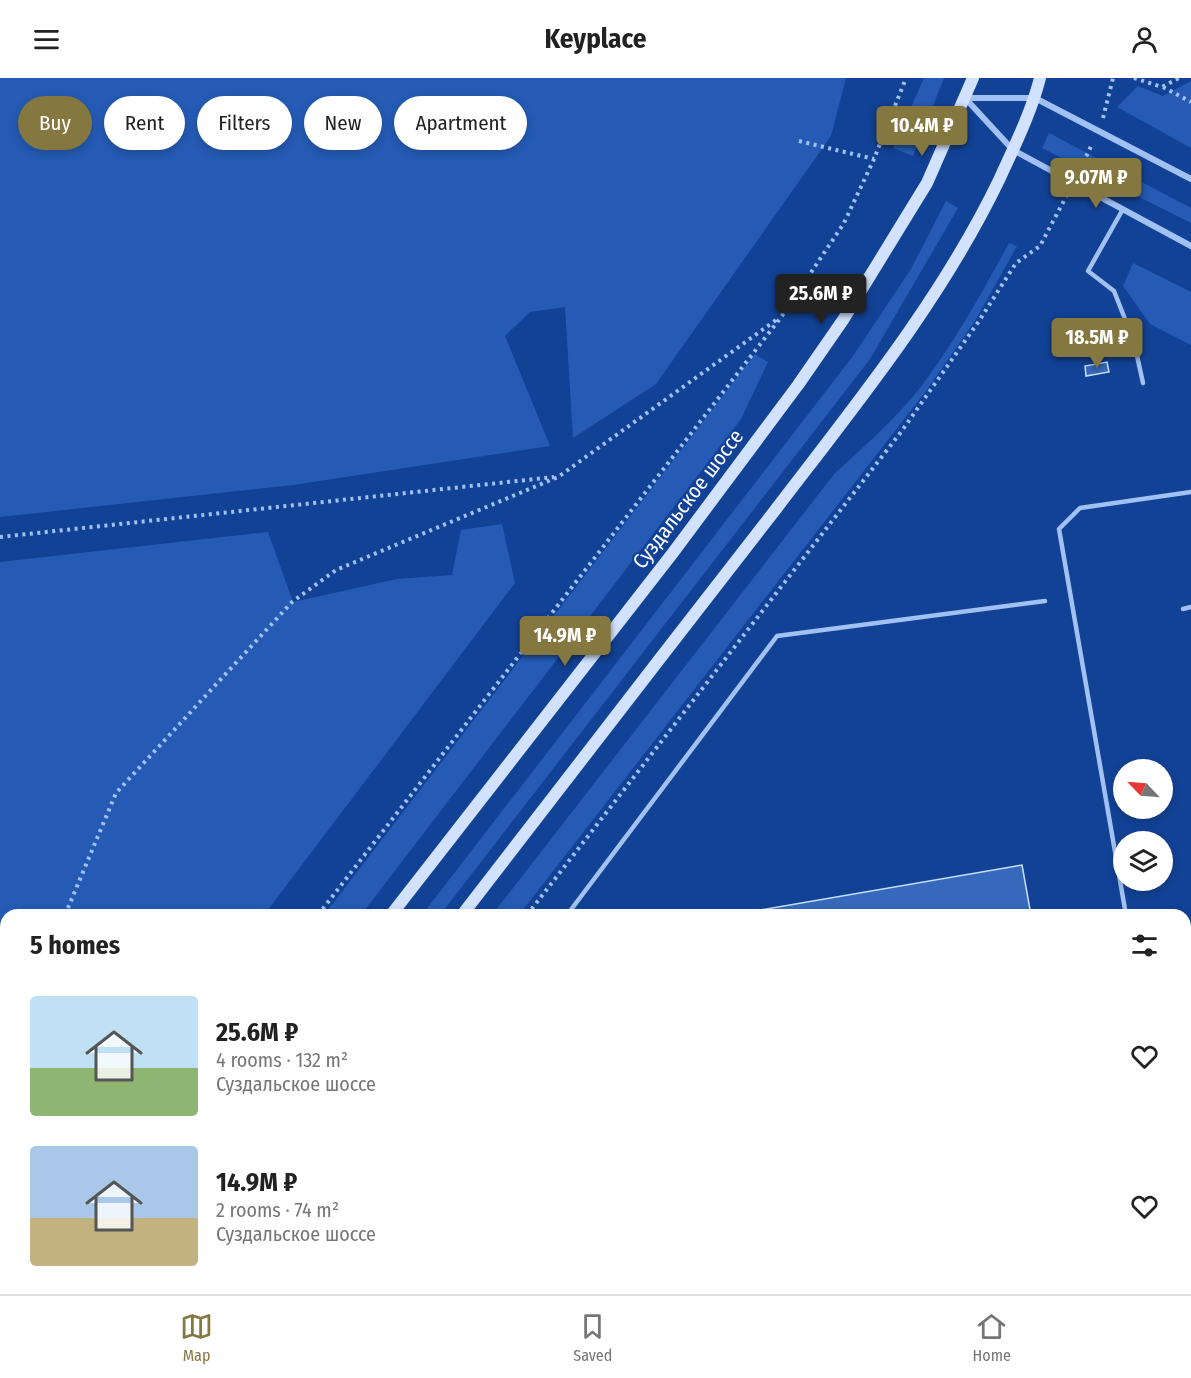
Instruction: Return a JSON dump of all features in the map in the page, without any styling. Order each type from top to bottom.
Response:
[{"type":"main road","name":"Суздальское шоссе","points":[[395,909],[672,554],[843,320],[927,183],[973,78]]},
{"type":"main road","points":[[467,909],[896,352],[945,279],[983,212],[1013,150],[1035,98],[1040,78]]},
{"type":"street","points":[[965,98],[1035,98],[1191,179]]},
{"type":"street","points":[[965,98],[1013,150],[1191,246]]},
{"type":"lane","points":[[1123,209],[1088,271],[1114,291],[1134,342],[1143,383]]},
{"type":"lane","points":[[1125,909],[1059,529],[1080,508],[1191,492]]},
{"type":"lane","points":[[572,909],[777,636],[1045,601]]},
{"type":"lane","points":[[1183,609],[1191,608]]},
{"type":"path","points":[[323,909],[782,316],[844,223],[874,159],[906,78]]},
{"type":"path","points":[[532,909],[901,432],[1016,264],[1040,246],[1074,183],[1098,131],[1113,78]]},
{"type":"path","points":[[1134,78],[1162,87],[1191,102]]},
{"type":"path","points":[[1162,87],[1179,78]]},
{"type":"path","points":[[799,141],[874,159]]},
{"type":"path","points":[[68,909],[116,793],[292,602],[336,570],[558,477],[782,316]]},
{"type":"path","points":[[0,537],[558,477]]},
{"type":"shaded area","points":[[0,78],[846,78],[831,136],[656,384],[573,438],[565,307],[530,312],[505,336],[550,446],[293,485],[0,517]]},
{"type":"shaded area","points":[[924,78],[944,78],[913,156],[893,148]]},
{"type":"shaded area","points":[[1191,81],[1191,148],[1117,107],[1138,86],[1163,96]]},
{"type":"shaded area","points":[[1049,133],[1191,208],[1191,223],[1042,148]]},
{"type":"shaded area","points":[[946,201],[958,208],[870,359],[445,909],[427,909],[853,356],[911,269]]},
{"type":"shaded area","points":[[1009,243],[1017,246],[975,321],[926,391],[524,909],[497,909],[835,473],[890,422],[920,388],[978,299]]},
{"type":"shaded area","points":[[1133,263],[1191,292],[1191,345],[1150,324],[1123,286]]},
{"type":"shaded area","points":[[755,354],[768,362],[741,419],[366,909],[329,909]]},
{"type":"shaded area","points":[[502,524],[515,583],[269,909],[0,909],[0,562],[268,532],[293,602],[397,579],[452,575],[461,530]]},
{"type":"building","points":[[1107,362],[1109,372],[1086,376],[1085,366]]},
{"type":"building","points":[[1022,865],[1030,909],[766,909]]}]
